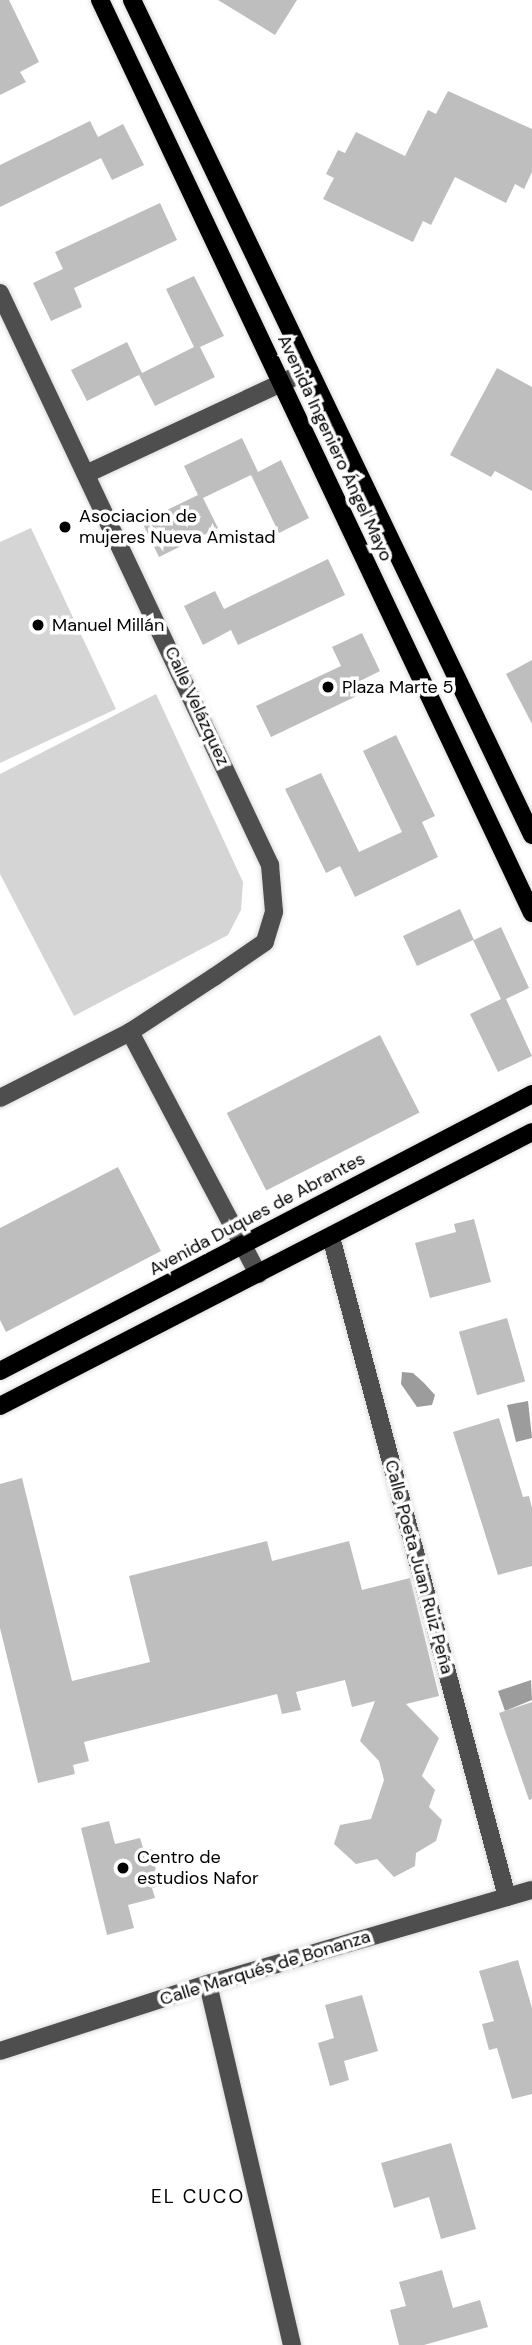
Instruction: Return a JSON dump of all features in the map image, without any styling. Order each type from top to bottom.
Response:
[{"type":"main road","name":"Avenida Ingeniero Ángel Mayo","points":[[100,0],[532,913]]},
{"type":"main road","name":"Avenida Ingeniero Ángel Mayo","points":[[132,0],[532,835]]},
{"type":"main road","name":"Avenida Duques de Abrantes","points":[[0,1371],[532,1094]]},
{"type":"main road","points":[[0,1406],[532,1132]]},
{"type":"street","name":"Calle Velázquez","points":[[0,293],[270,865],[274,912],[265,942],[130,1032],[0,1098]]},
{"type":"street","points":[[86,474],[309,370]]},
{"type":"street","points":[[130,1032],[258,1274]]},
{"type":"street","name":"Calle Poeta Juan Ruiz Peña","points":[[331,1237],[507,1897]]},
{"type":"street","name":"Calle Marqués de Bonanza","points":[[0,2051],[208,1984],[532,1890]]},
{"type":"street","points":[[208,1984],[292,2345]]},
{"type":"shaded area","name":"Manuel Millán","points":[[31,528],[116,709],[0,763],[0,542]]},
{"type":"shaded area","points":[[156,694],[243,882],[241,910],[228,935],[74,1016],[0,874],[0,774]]},
{"type":"shaded area","points":[[402,1372],[413,1373],[435,1395],[432,1405],[417,1407],[401,1384]]},
{"type":"shaded area","points":[[528,1401],[532,1438],[516,1442],[507,1405]]},
{"type":"shaded area","points":[[531,1680],[532,1700],[505,1711],[498,1691]]},
{"type":"building","points":[[0,0],[9,0],[39,62],[20,72],[26,82],[0,95]]},
{"type":"building","points":[[218,0],[297,0],[275,35]]},
{"type":"building","points":[[448,91],[532,129],[532,172],[524,189],[515,184],[506,203],[455,177],[431,225],[423,221],[413,242],[323,199],[334,178],[326,174],[338,150],[345,153],[356,132],[405,156],[428,110],[436,114]]},
{"type":"building","points":[[90,121],[98,137],[123,124],[144,165],[112,180],[101,158],[0,207],[0,165]]},
{"type":"building","points":[[160,203],[177,240],[74,288],[82,307],[51,321],[33,283],[63,269],[55,252]]},
{"type":"building","points":[[194,276],[224,336],[200,347],[215,377],[155,406],[139,375],[87,401],[71,370],[127,342],[142,373],[194,347],[166,289]]},
{"type":"building","points":[[497,368],[532,387],[532,491],[495,471],[491,477],[450,455]]},
{"type":"building","points":[[242,438],[258,472],[281,460],[309,518],[279,533],[251,475],[203,498],[218,528],[159,557],[142,522],[198,495],[184,466]]},
{"type":"building","points":[[328,559],[345,595],[238,645],[231,630],[203,645],[184,606],[215,591],[224,609]]},
{"type":"building","name":"Plaza Marte 5","points":[[362,633],[380,671],[358,682],[363,693],[271,737],[256,706],[341,666],[332,647]]},
{"type":"building","points":[[532,660],[532,724],[506,674]]},
{"type":"building","points":[[396,735],[435,816],[422,822],[438,857],[355,897],[340,866],[326,873],[285,789],[321,773],[359,852],[402,832],[363,751]]},
{"type":"building","points":[[460,909],[474,940],[501,927],[529,988],[506,999],[532,1056],[498,1072],[470,1014],[501,999],[473,940],[417,966],[403,936]]},
{"type":"building","points":[[380,1035],[419,1113],[266,1191],[227,1113]]},
{"type":"building","points":[[118,1167],[161,1251],[6,1332],[0,1320],[0,1228]]},
{"type":"building","points":[[474,1219],[491,1282],[430,1298],[415,1243],[456,1232],[454,1224]]},
{"type":"building","points":[[507,1318],[525,1381],[477,1395],[459,1332]]},
{"type":"building","points":[[499,1418],[523,1497],[529,1496],[532,1508],[532,1566],[498,1575],[453,1432]]},
{"type":"building","points":[[22,1478],[72,1681],[150,1662],[129,1576],[267,1541],[272,1561],[349,1541],[362,1590],[410,1578],[439,1696],[406,1704],[439,1738],[422,1776],[435,1790],[429,1807],[442,1820],[436,1841],[416,1853],[415,1866],[394,1877],[377,1859],[356,1864],[334,1844],[340,1825],[371,1819],[384,1780],[379,1761],[360,1741],[375,1701],[352,1707],[345,1680],[296,1692],[301,1710],[282,1714],[277,1694],[84,1742],[89,1761],[73,1765],[75,1774],[38,1783],[0,1628],[0,1484]]},
{"type":"building","points":[[532,1702],[532,1799],[529,1800],[499,1713]]},
{"type":"building","name":"Centro de estudios Nafor","points":[[109,1821],[115,1844],[140,1838],[144,1851],[151,1849],[160,1886],[152,1888],[155,1898],[128,1905],[134,1928],[107,1935],[81,1828]]},
{"type":"building","points":[[518,1960],[532,2008],[532,2094],[512,2099],[497,2048],[489,2050],[482,2024],[494,2021],[479,1971]]},
{"type":"building","points":[[362,1995],[378,2051],[344,2061],[349,2080],[330,2086],[318,2043],[334,2038],[325,2005]]},
{"type":"building","points":[[451,2143],[476,2229],[441,2239],[429,2197],[394,2208],[381,2163]]},
{"type":"building","points":[[442,2270],[453,2308],[480,2300],[488,2327],[424,2345],[399,2345],[390,2310],[406,2306],[399,2282]]},
{"type":"place","name":"Asociacion de mujeres Nueva Amistad","points":[[65,527]]},
{"type":"place","name":"Manuel Millán","points":[[38,625]]},
{"type":"place","name":"Plaza Marte 5","points":[[328,687]]},
{"type":"place","name":"Centro de estudios Nafor","points":[[123,1868]]},
{"type":"district","name":"EL CUCO","points":[[198,2197]]}]
